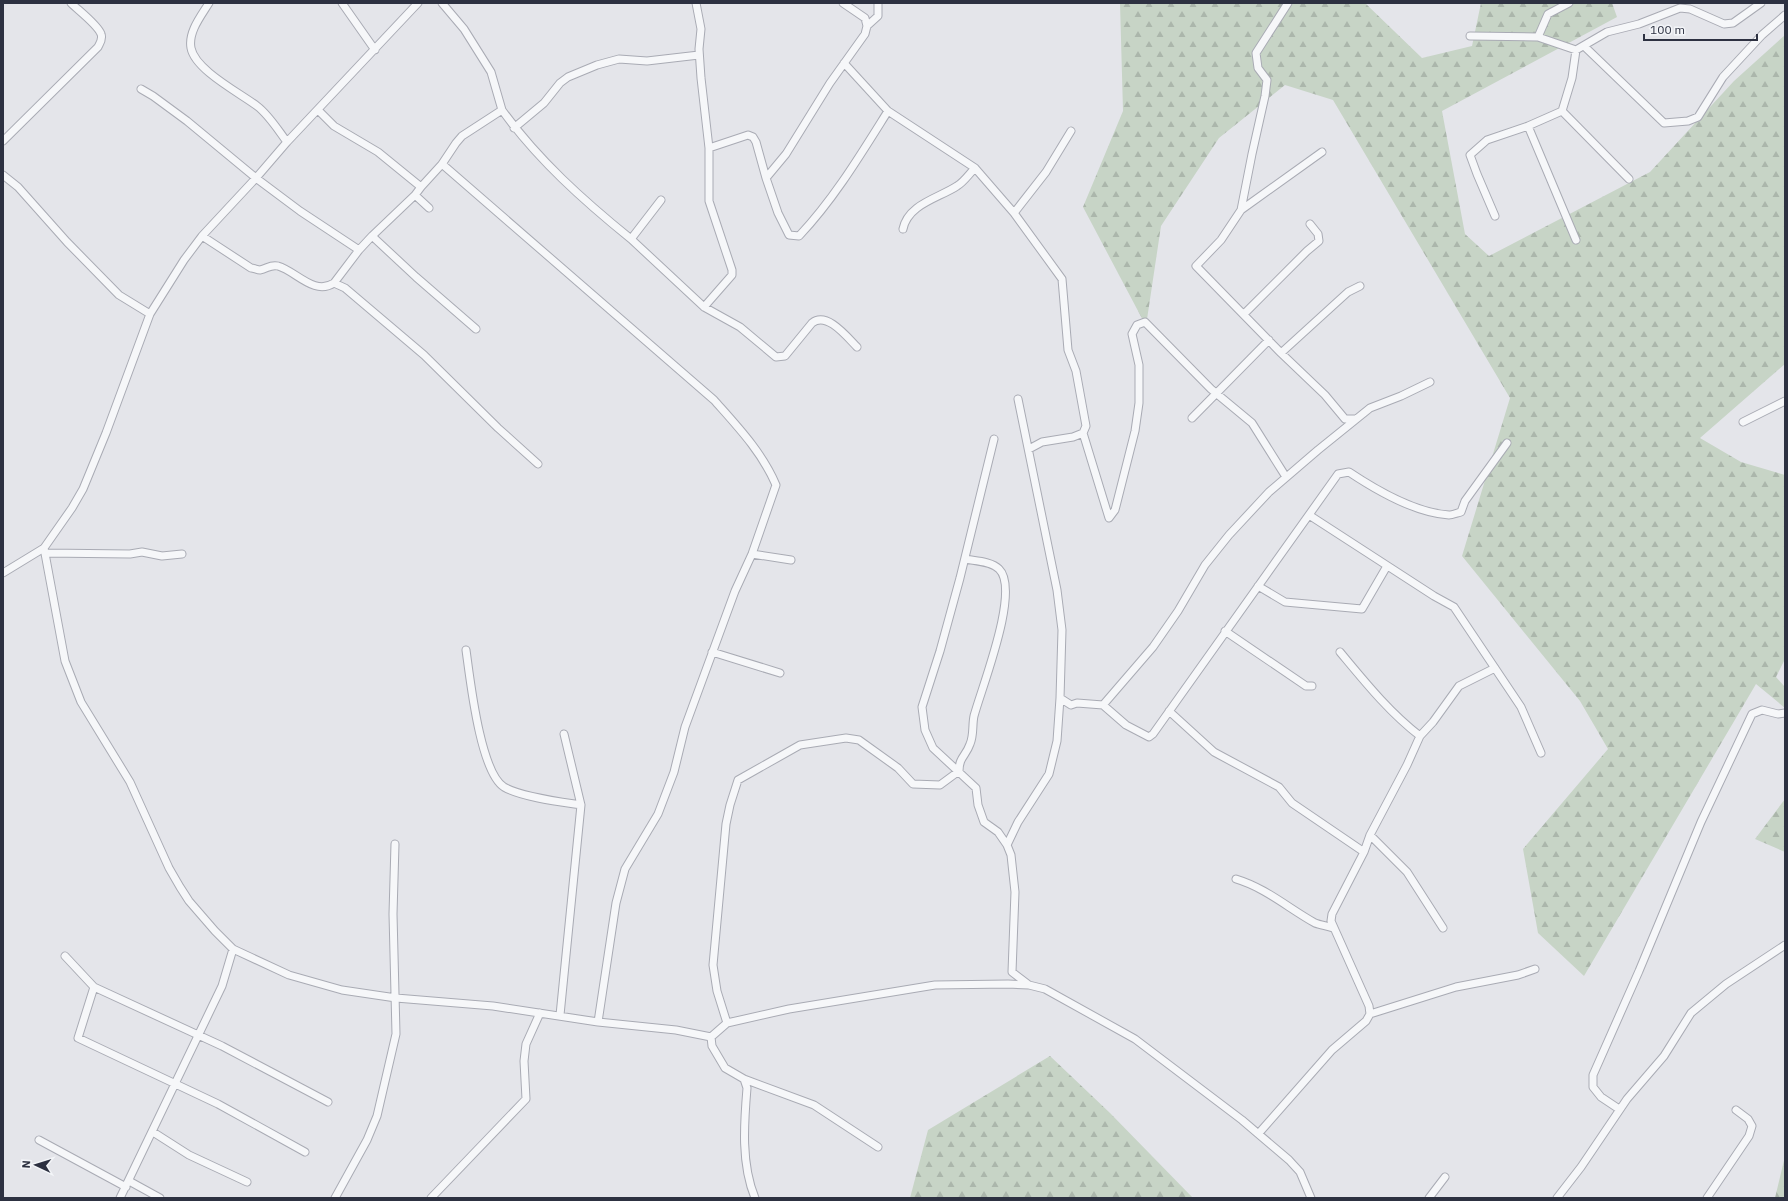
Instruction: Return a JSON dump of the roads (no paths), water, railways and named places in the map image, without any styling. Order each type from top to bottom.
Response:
[{"type":"street","points":[[3,141],[98,47],[101,41],[101,34],[97,28],[71,3]]},
{"type":"street","points":[[209,3],[192,35],[191,48],[197,61],[227,86],[258,106],[287,142]]},
{"type":"street","points":[[342,3],[375,50]]},
{"type":"street","points":[[418,3],[287,142],[202,236],[184,260],[150,314],[106,433],[82,489],[45,551],[65,661],[81,702],[130,782],[169,868],[180,887],[215,931],[233,949],[262,963],[297,977],[342,990],[396,998],[452,1001],[560,1015],[598,1022],[676,1030],[711,1037]]},
{"type":"street","points":[[442,3],[464,29],[491,72],[502,110],[514,128],[573,190],[631,239],[704,307],[740,327],[776,357],[785,356],[812,323],[821,319],[828,321],[857,347]]},
{"type":"street","points":[[696,3],[701,29],[699,55],[709,148],[710,201],[732,270],[732,275],[704,307]]},
{"type":"street","points":[[766,178],[786,154],[844,63],[865,34],[867,26],[865,18],[843,3]]},
{"type":"street","points":[[867,26],[878,16],[878,3]]},
{"type":"street","points":[[1241,210],[1267,80],[1258,68],[1256,53],[1288,3]]},
{"type":"street","points":[[1538,37],[1548,14],[1569,3]]},
{"type":"street","points":[[1470,36],[1538,37],[1576,50],[1607,32],[1639,24],[1680,8],[1690,9],[1724,24],[1733,23],[1761,3]]},
{"type":"street","points":[[1584,46],[1664,123],[1688,121],[1698,117],[1723,77],[1762,35],[1785,15]]},
{"type":"street","points":[[1495,216],[1470,155],[1487,140],[1528,126],[1562,111],[1572,78],[1576,50]]},
{"type":"street","points":[[514,128],[544,103],[560,84],[568,78],[597,65],[619,59],[647,61],[699,55]]},
{"type":"street","points":[[844,63],[888,111],[975,168],[1014,214],[1062,279],[1068,350],[1076,371],[1086,426],[1083,433],[1109,518],[1115,510],[1135,431],[1139,402],[1139,364],[1132,334],[1134,327],[1139,323],[1145,322],[1215,393],[1252,423],[1286,477]]},
{"type":"street","points":[[141,89],[188,122],[256,178],[300,211],[359,250]]},
{"type":"street","points":[[318,110],[334,126],[378,152],[421,187]]},
{"type":"street","points":[[202,236],[251,268],[260,270],[269,266],[277,266],[318,286],[329,286],[334,283],[359,250],[372,236],[415,195],[442,164],[456,142],[462,136],[502,110]]},
{"type":"street","points":[[709,148],[748,135],[753,136],[778,213],[789,235],[799,236],[818,216],[825,204],[848,175],[888,111]]},
{"type":"street","points":[[1562,111],[1629,179]]},
{"type":"street","points":[[1528,126],[1576,240]]},
{"type":"street","points":[[1014,214],[1046,172],[1070,131]]},
{"type":"street","points":[[1322,152],[1241,210],[1221,240],[1196,266],[1281,353],[1325,395],[1345,419],[1355,419]]},
{"type":"street","points":[[442,164],[714,400],[768,466],[776,485],[752,554],[742,573],[685,727],[674,772],[658,814],[625,869],[620,887],[598,1022]]},
{"type":"street","points":[[903,230],[905,220],[918,208],[938,195],[958,186],[975,168]]},
{"type":"street","points":[[3,175],[18,187],[114,291],[150,314]]},
{"type":"street","points":[[415,195],[428,208]]},
{"type":"street","points":[[631,239],[661,200]]},
{"type":"street","points":[[1244,314],[1307,251],[1319,241],[1318,234],[1310,224]]},
{"type":"street","points":[[372,236],[476,329]]},
{"type":"street","points":[[334,283],[345,288],[424,355],[498,428],[538,464]]},
{"type":"street","points":[[1281,353],[1348,292],[1360,286]]},
{"type":"street","points":[[1192,418],[1269,340]]},
{"type":"street","points":[[1103,705],[1153,647],[1178,611],[1205,565],[1229,535],[1286,477],[1370,408],[1402,396],[1430,382]]},
{"type":"street","points":[[1007,845],[1018,822],[1049,774],[1057,740],[1062,630],[1057,590],[1043,528],[1018,398]]},
{"type":"street","points":[[1743,422],[1785,401]]},
{"type":"street","points":[[1029,449],[1042,442],[1073,437],[1083,433]]},
{"type":"street","points":[[994,439],[940,651],[922,707],[925,730],[933,748],[976,788],[978,806],[984,822],[998,832],[1007,845],[1011,855],[1015,892],[1012,972],[1029,985]]},
{"type":"street","points":[[1060,698],[1071,705],[1077,703],[1103,705],[1126,726],[1149,738],[1338,474],[1349,472],[1370,486],[1415,508],[1450,515],[1461,512],[1466,501],[1507,442]]},
{"type":"street","points":[[1309,515],[1387,566],[1454,607],[1521,707],[1541,753]]},
{"type":"street","points":[[3,573],[45,551],[130,554],[142,552],[162,556],[182,554]]},
{"type":"street","points":[[752,554],[791,560]]},
{"type":"street","points":[[959,771],[959,762],[971,743],[974,717],[1001,626],[1006,594],[1005,578],[1000,569],[991,564],[964,559]]},
{"type":"street","points":[[1258,586],[1286,602],[1362,609],[1387,566]]},
{"type":"street","points":[[1225,631],[1306,686],[1312,686]]},
{"type":"street","points":[[466,650],[472,693],[486,758],[494,777],[503,786],[516,792],[581,805]]},
{"type":"street","points":[[712,652],[780,673]]},
{"type":"street","points":[[1340,652],[1373,692],[1403,722],[1420,736]]},
{"type":"street","points":[[1259,1133],[1332,1050],[1366,1021],[1370,1014],[1369,1006],[1346,953],[1333,928],[1331,921],[1332,914],[1364,852],[1370,835],[1407,765],[1420,736],[1433,722],[1459,686],[1495,668]]},
{"type":"street","points":[[1620,1109],[1601,1097],[1593,1087],[1593,1075],[1598,1062],[1621,1014],[1701,822],[1752,714],[1762,710],[1778,714],[1785,713]]},
{"type":"street","points":[[1169,711],[1214,752],[1279,787],[1292,802],[1364,852]]},
{"type":"street","points":[[560,1015],[581,805],[564,734]]},
{"type":"street","points":[[727,1023],[717,991],[713,965],[726,824],[730,804],[738,780],[800,745],[846,738],[859,740],[898,768],[913,784],[940,785],[959,771]]},
{"type":"street","points":[[1370,835],[1407,872],[1443,928]]},
{"type":"street","points":[[335,1198],[367,1140],[377,1116],[395,1041],[396,998],[393,914],[395,844]]},
{"type":"street","points":[[1236,879],[1250,883],[1271,894],[1316,923],[1333,928]]},
{"type":"street","points":[[1557,1198],[1581,1167],[1626,1099],[1664,1056],[1691,1013],[1726,984],[1785,945]]},
{"type":"street","points":[[120,1198],[222,986],[233,949]]},
{"type":"street","points":[[65,956],[94,987],[245,1057],[328,1102]]},
{"type":"street","points":[[1370,1014],[1456,987],[1518,975],[1535,969]]},
{"type":"street","points":[[711,1037],[727,1023],[789,1009],[935,985],[1029,985],[1045,989],[1135,1039],[1259,1133],[1300,1172],[1311,1198]]},
{"type":"street","points":[[94,987],[78,1038],[218,1104],[305,1152]]},
{"type":"street","points":[[431,1198],[526,1099],[524,1061],[526,1044],[540,1013]]},
{"type":"street","points":[[711,1037],[712,1046],[725,1068],[744,1079],[814,1105],[878,1147]]},
{"type":"street","points":[[744,1079],[747,1088],[745,1163],[747,1176],[755,1198]]},
{"type":"street","points":[[1707,1198],[1749,1136],[1752,1126],[1748,1119],[1736,1110]]},
{"type":"street","points":[[153,1132],[189,1155],[247,1182]]},
{"type":"street","points":[[39,1140],[128,1184],[160,1198]]},
{"type":"street","points":[[1429,1198],[1445,1177]]}]
